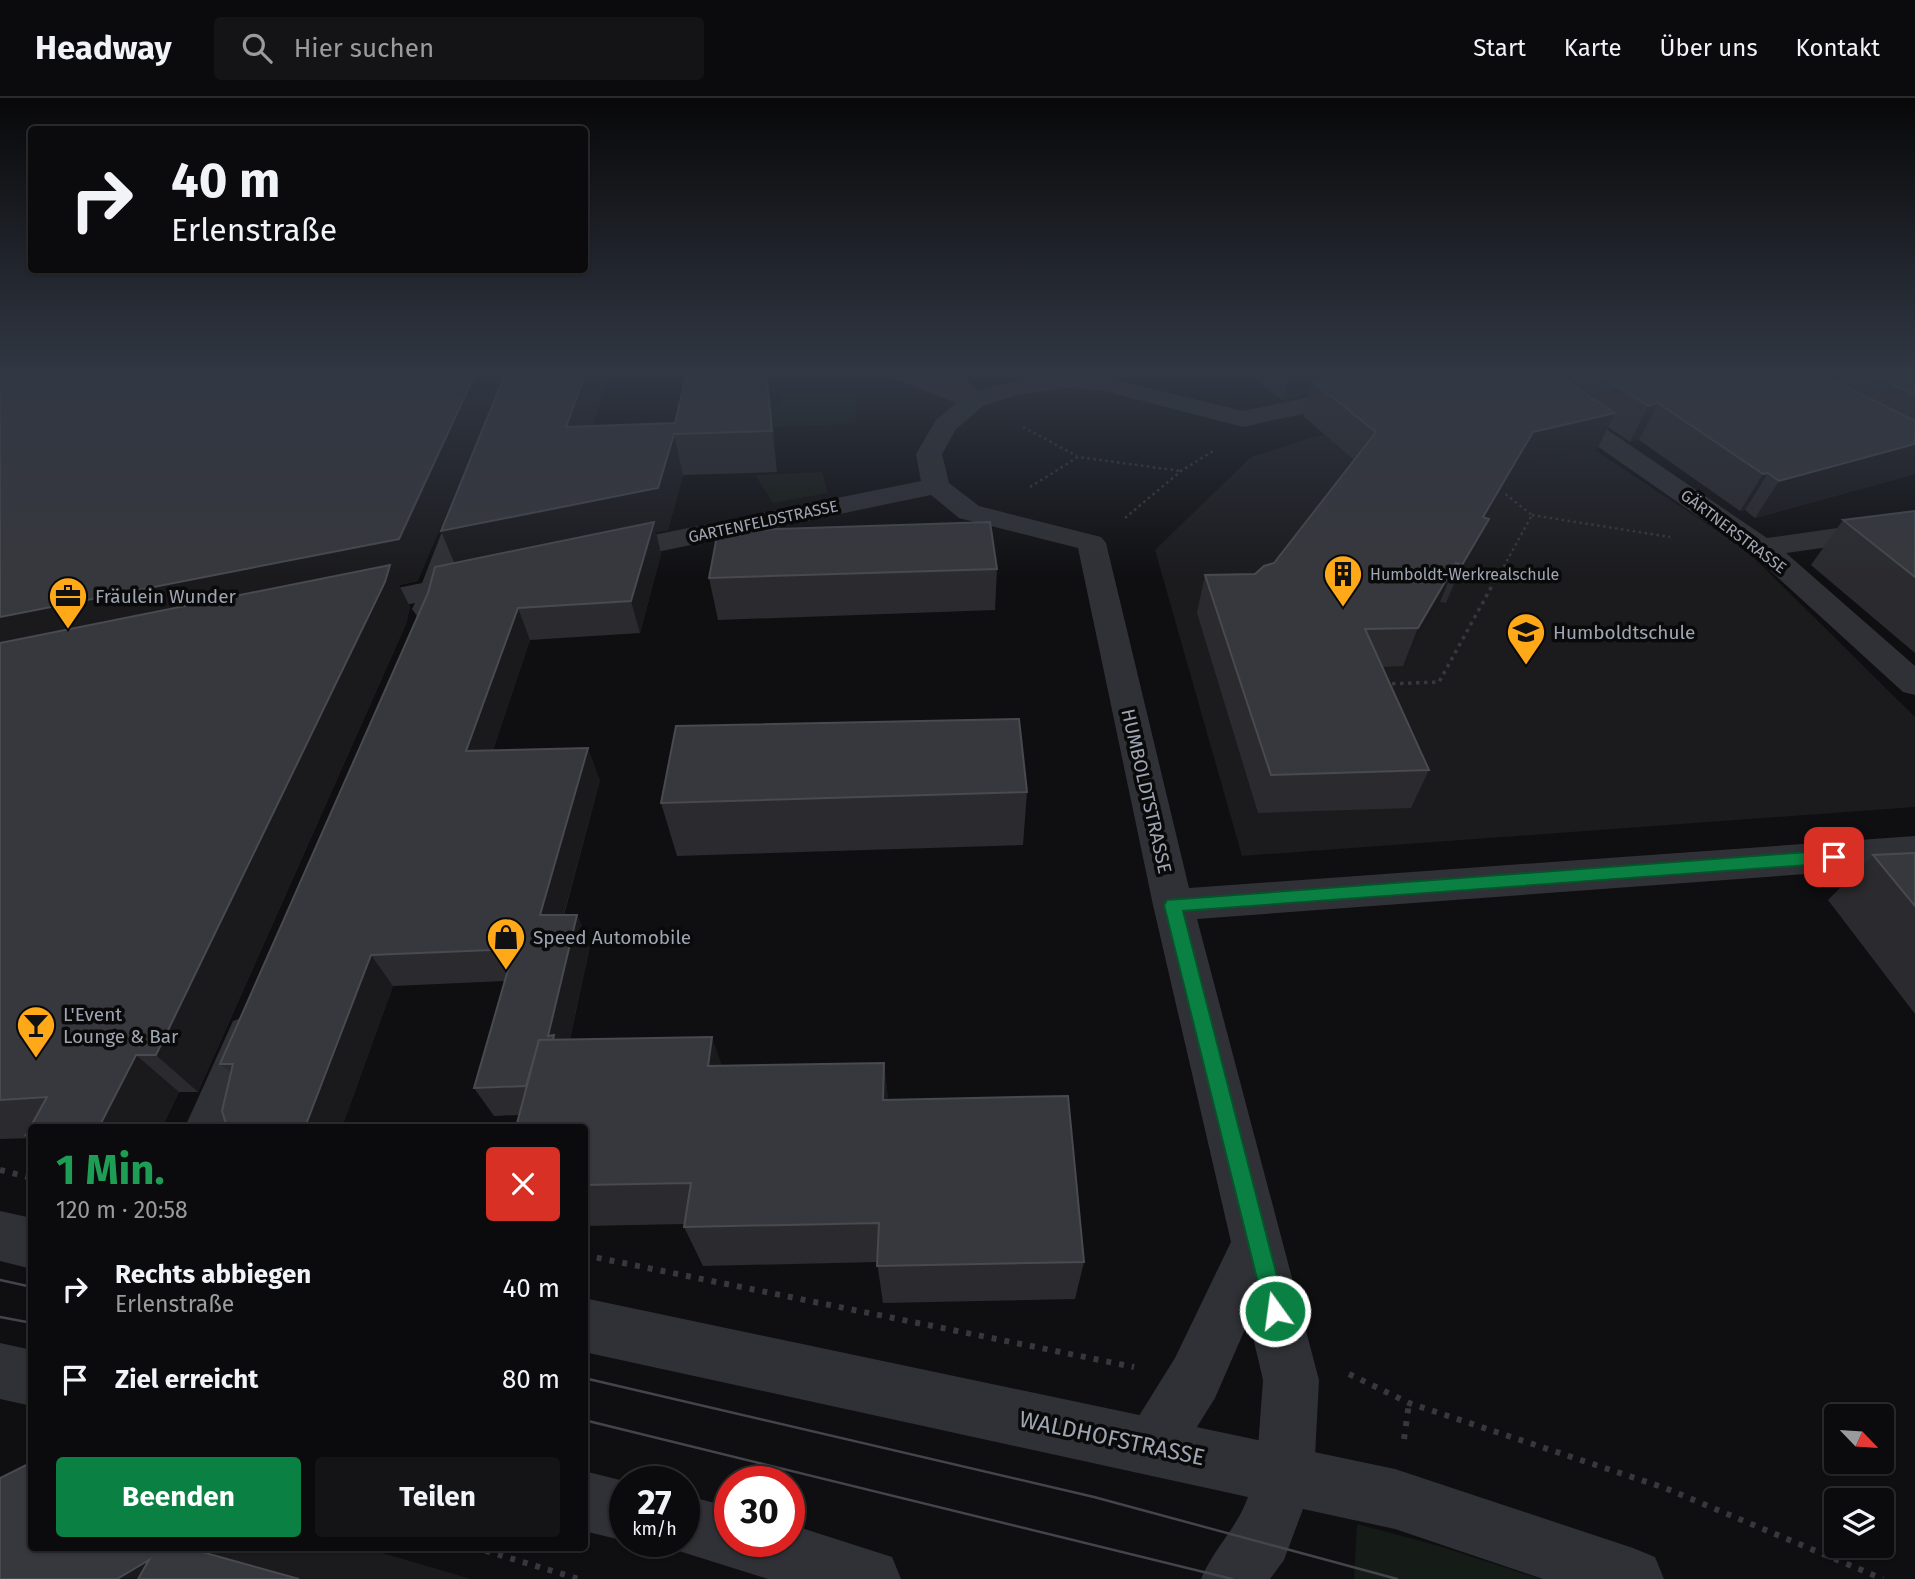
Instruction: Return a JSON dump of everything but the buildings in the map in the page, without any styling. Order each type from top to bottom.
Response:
[{"type":"street","points":[[936,441],[929,454],[936,486],[969,512],[1091,543]]},
{"type":"street","name":"GÄRTNERSTRASSE","points":[[1607,441],[1762,548],[1915,684]]},
{"type":"street","points":[[419,638],[433,590],[477,477]]},
{"type":"street","name":"GARTENFELDSTRASSE","points":[[581,559],[936,486]]},
{"type":"street","points":[[1762,548],[1915,526]]},
{"type":"street","name":"HUMBOLDTSTRASSE","points":[[1091,543],[1173,905],[1292,1380],[1285,1475],[1263,1539],[1232,1579]]},
{"type":"street","points":[[325,612],[514,573]]},
{"type":"street","points":[[1173,905],[1915,851]]},
{"type":"street","points":[[210,1124],[263,1002]]},
{"type":"street","points":[[0,1236],[28,1243]]},
{"type":"street","points":[[1152,1447],[1195,1378],[1258,1242]]},
{"type":"street","name":"WALDHOFSTRASSE","points":[[588,1326],[1395,1499],[1633,1579]]},
{"type":"street","points":[[588,1502],[609,1507]]},
{"type":"street","points":[[796,1557],[870,1579]]},
{"type":"path","points":[[1091,543],[1181,471],[1229,441]]},
{"type":"path","points":[[969,512],[1000,506],[1078,457],[1181,471]]},
{"type":"path","points":[[1488,481],[1532,515],[1678,538]]},
{"type":"path","points":[[1379,685],[1439,682],[1532,515]]},
{"type":"path","points":[[0,1170],[28,1177]]},
{"type":"path","points":[[486,1551],[579,1579]]},
{"type":"shaded area","name":"Humboldtschule","points":[[1300,441],[1581,441],[1745,549],[1915,717],[1915,807],[1242,856],[1155,550],[1251,457]]},
{"type":"shaded area","points":[[822,472],[828,493],[773,503],[755,475]]},
{"type":"shaded area","points":[[1357,1524],[1439,1546],[1540,1579],[1354,1579]]},
{"type":"shaded area","points":[[135,1551],[376,1551],[471,1579],[120,1579]]},
{"type":"tram line","points":[[0,1280],[28,1286]]},
{"type":"tram line","points":[[0,1317],[28,1322]]},
{"type":"tram line","points":[[588,1379],[1094,1497],[1397,1579]]},
{"type":"tram line","points":[[588,1421],[1232,1579]]},
{"type":"place","name":"Humboldt-Werkrealschule","points":[[1343,608]]},
{"type":"place","name":"Fräulein Wunder","points":[[68,630]]},
{"type":"place","name":"Humboldtschule","points":[[1526,666]]},
{"type":"place","name":"Speed Automobile","points":[[506,971]]},
{"type":"place","name":"L'Event Lounge & Bar","points":[[36,1059]]},
{"type":"route","points":[[1275,1311],[1173,905],[1834,857]]}]
